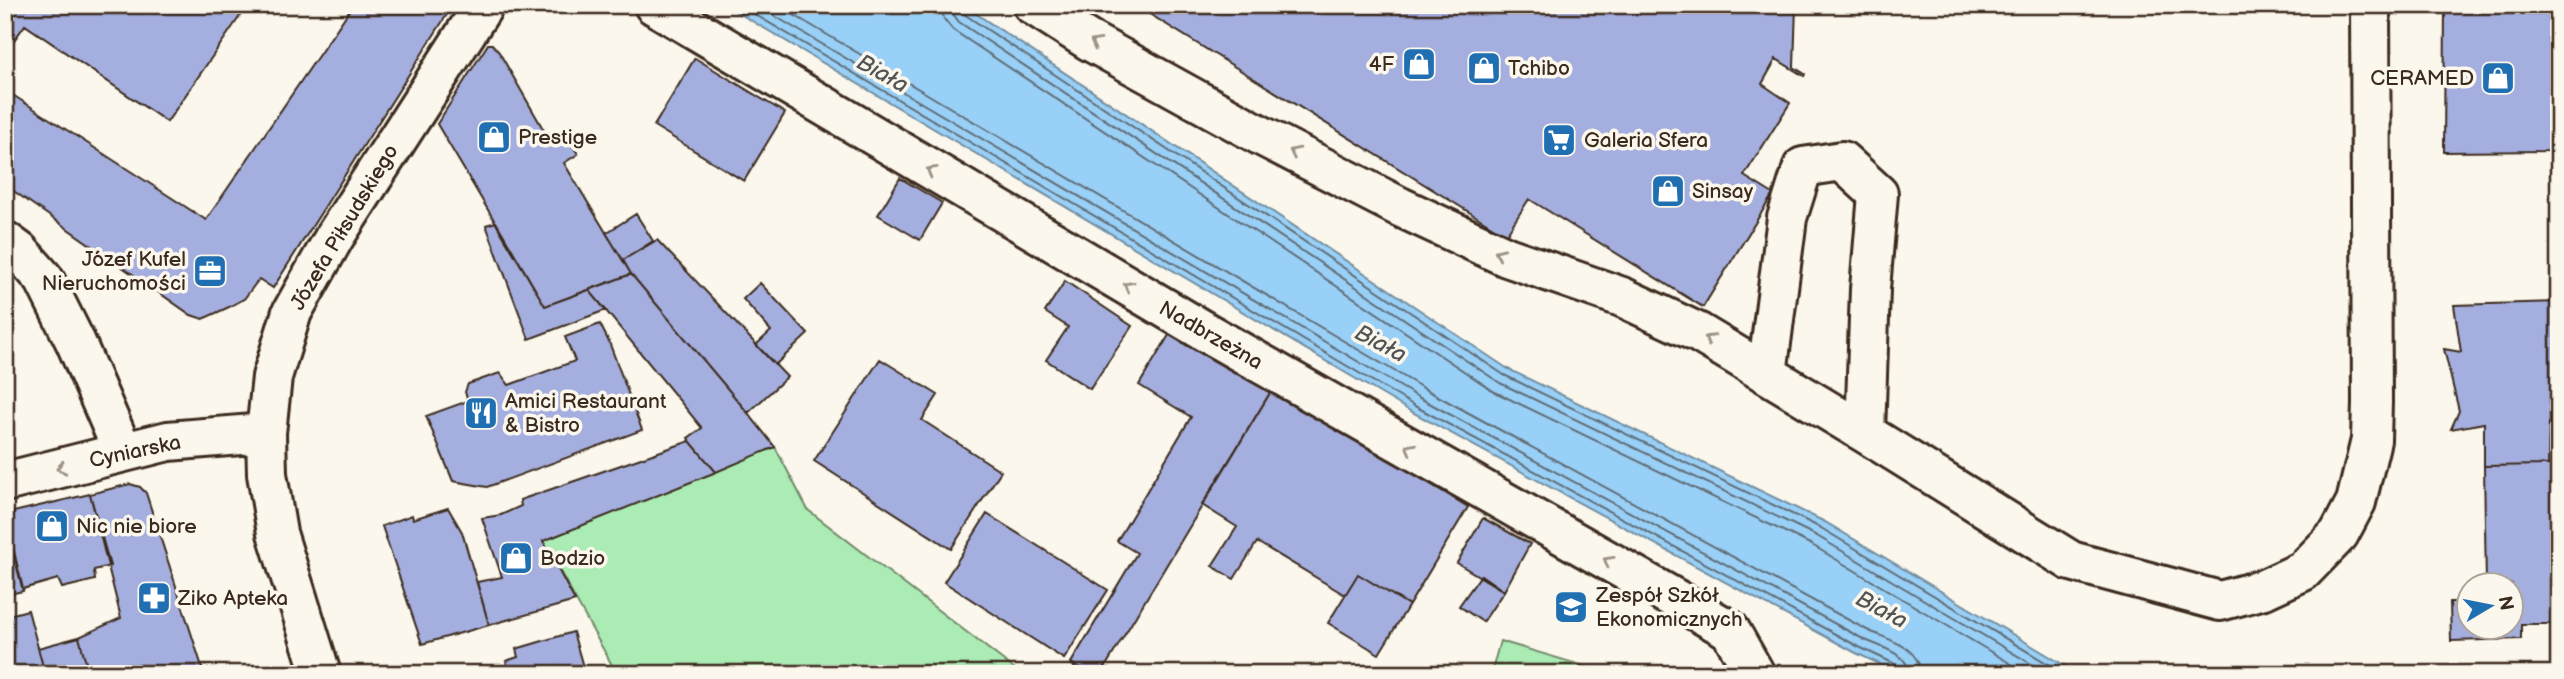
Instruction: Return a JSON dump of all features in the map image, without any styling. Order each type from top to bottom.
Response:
[{"type":"street","name":"Józefa Piłsudskiego","points":[[321,674],[277,533],[267,474],[266,433],[272,377],[292,312],[335,236],[484,5]]},
{"type":"street","name":"Nadbrzeżna","points":[[654,5],[1202,330],[1730,630],[1755,674]]},
{"type":"street","points":[[1033,5],[1088,40],[1262,136],[1401,207],[1507,257],[1622,296],[1699,333],[2071,562],[2220,601],[2264,589],[2303,571],[2339,534],[2356,502],[2371,440],[2370,5]]},
{"type":"street","points":[[1767,374],[1787,218],[1803,167],[1842,161],[1878,194],[1870,289],[1865,433]]},
{"type":"street","points":[[5,241],[20,252],[44,279],[76,343],[123,452]]},
{"type":"street","name":"Cyniarska","points":[[5,482],[168,441],[266,433]]},
{"type":"green space","points":[[775,447],[808,510],[1021,674],[617,674],[543,541]]},
{"type":"green space","points":[[1500,641],[1611,674],[1491,674]]},
{"type":"water","name":"Biała","points":[[725,5],[963,5],[1508,369],[1825,522],[2079,674],[1901,674],[1856,653],[1410,411]]},
{"type":"building","points":[[5,5],[247,6],[167,122],[25,25],[12,43],[5,38]]},
{"type":"building","points":[[353,5],[453,5],[273,288],[259,279],[244,299],[229,307],[203,319],[191,315],[5,185],[5,90],[206,220]]},
{"type":"building","name":"Galeria Sfera","points":[[1135,5],[1796,5],[1794,67],[1805,74],[1804,76],[1776,59],[1762,84],[1790,103],[1744,176],[1773,194],[1703,307],[1529,199],[1506,235]]},
{"type":"building","name":"CERAMED","points":[[2445,5],[2552,5],[2551,151],[2444,152]]},
{"type":"building","points":[[488,44],[492,44],[499,52],[553,146],[567,137],[578,154],[564,163],[631,274],[545,306],[437,124]]},
{"type":"building","points":[[695,58],[785,113],[744,181],[654,126]]},
{"type":"building","points":[[900,178],[942,203],[920,240],[878,215]]},
{"type":"building","points":[[636,214],[653,241],[623,260],[606,233]]},
{"type":"building","points":[[496,222],[545,306],[589,290],[606,310],[529,339],[486,225]]},
{"type":"building","points":[[657,240],[787,377],[748,413],[631,274],[623,260]]},
{"type":"building","points":[[631,274],[775,447],[716,472],[690,441],[688,438],[702,428],[589,290]]},
{"type":"building","points":[[1065,281],[1132,326],[1090,389],[1046,360],[1068,327],[1045,312]]},
{"type":"building","points":[[760,283],[808,334],[775,365],[756,345],[771,331],[743,299]]},
{"type":"building","points":[[2559,302],[2559,423],[2549,423],[2548,465],[2484,466],[2484,423],[2451,429],[2459,411],[2444,349],[2461,352],[2454,305]]},
{"type":"building","points":[[600,324],[642,430],[487,487],[453,481],[426,416],[468,401],[465,392],[468,384],[500,373],[509,385],[575,361],[565,337]]},
{"type":"building","points":[[1172,330],[1273,388],[1101,674],[1090,674],[1071,663],[1137,553],[1117,541],[1191,417],[1139,385]]},
{"type":"building","points":[[880,359],[938,395],[922,420],[1001,471],[951,549],[814,461]]},
{"type":"building","points":[[1273,388],[1468,507],[1409,605],[1358,574],[1345,595],[1257,542],[1234,579],[1212,566],[1237,527],[1202,505]]},
{"type":"building","points":[[690,441],[716,472],[543,541],[575,601],[489,625],[477,582],[502,577],[482,518],[501,515],[521,506],[520,500]]},
{"type":"building","points":[[2559,465],[2559,624],[2526,624],[2526,570],[2486,570],[2484,466]]},
{"type":"building","points":[[130,484],[140,487],[146,493],[202,674],[89,674],[79,637],[121,618],[90,494]]},
{"type":"building","points":[[90,494],[110,566],[94,570],[95,580],[62,588],[58,579],[23,589],[5,514]]},
{"type":"building","points":[[448,508],[462,532],[489,625],[422,644],[382,526],[412,515],[413,519]]},
{"type":"building","points":[[987,514],[1108,590],[1064,659],[944,582]]},
{"type":"building","points":[[1483,518],[1530,544],[1504,591],[1457,563]]},
{"type":"building","points":[[5,520],[23,591],[5,595]]},
{"type":"building","points":[[1358,574],[1409,605],[1379,654],[1328,623]]},
{"type":"building","points":[[1481,575],[1504,591],[1483,622],[1459,606]]},
{"type":"building","points":[[2450,602],[2456,602],[2456,640],[2486,640],[2451,641]]},
{"type":"building","points":[[28,610],[45,674],[5,674],[5,616]]},
{"type":"building","points":[[573,632],[585,674],[510,674],[506,661],[518,657],[516,649]]},
{"type":"building","points":[[79,637],[89,674],[45,674],[38,648]]},
{"type":"building","points":[[1071,663],[1090,674],[1079,674]]},
{"type":"place","name":"4F","points":[[1419,64]]},
{"type":"place","name":"Tchibo","points":[[1484,68]]},
{"type":"place","name":"CERAMED","points":[[2498,78]]},
{"type":"place","name":"Prestige","points":[[494,137]]},
{"type":"place","name":"Galeria Sfera","points":[[1559,140]]},
{"type":"place","name":"Sinsay","points":[[1668,191]]},
{"type":"place","name":"Józef Kufel Nieruchomości","points":[[210,271]]},
{"type":"place","name":"Amici Restaurant & Bistro","points":[[481,413]]},
{"type":"place","name":"Nic nie biore","points":[[52,526]]},
{"type":"place","name":"Bodzio","points":[[516,558]]},
{"type":"place","name":"Ziko Apteka","points":[[154,598]]},
{"type":"place","name":"Zespół Szkół Ekonomicznych","points":[[1571,607]]}]
